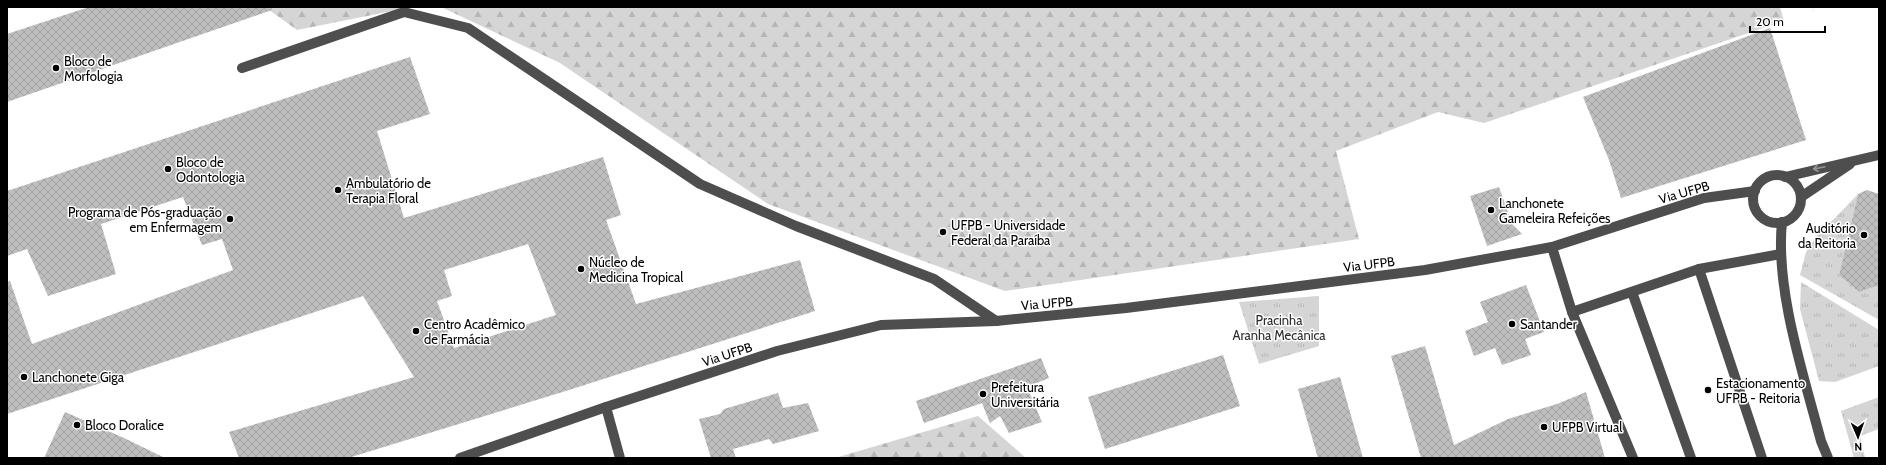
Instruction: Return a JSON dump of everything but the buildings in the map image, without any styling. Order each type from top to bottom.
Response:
[{"type":"lane","points":[[242,68],[404,12],[468,28],[700,184],[796,226],[934,279],[996,320]]},
{"type":"lane","points":[[1784,176],[1794,182],[1801,197],[1798,211],[1793,217],[1782,222],[1772,222],[1758,214],[1755,207],[1755,191],[1759,184],[1770,177],[1784,176],[1853,162],[1879,155]]},
{"type":"lane","points":[[1801,197],[1853,162]]},
{"type":"lane","name":"Via UFPB","points":[[460,458],[606,407],[777,351],[881,324],[996,320],[1126,308],[1425,270],[1552,247],[1704,198],[1755,191]]},
{"type":"lane","points":[[1782,222],[1781,254],[1791,322],[1821,441],[1828,458]]},
{"type":"lane","points":[[1552,247],[1572,312],[1633,458]]},
{"type":"lane","points":[[1572,312],[1699,268],[1781,254]]},
{"type":"lane","points":[[1699,268],[1762,458]]},
{"type":"lane","points":[[1632,292],[1691,458]]},
{"type":"lane","points":[[606,407],[620,458]]},
{"type":"green space","points":[[265,7],[412,7],[297,30]]},
{"type":"green space","points":[[441,7],[1780,7],[1784,21],[1484,123],[1438,112],[1336,151],[1359,239],[1005,291],[768,204],[560,63]]},
{"type":"green space","points":[[1858,194],[1839,275],[1859,292],[1879,285],[1879,320],[1800,275],[1806,252],[1820,231]]},
{"type":"green space","points":[[1801,282],[1879,330],[1879,366],[1835,382],[1819,381],[1800,309]]},
{"type":"green space","name":"Pracinha Aranha Mecânica","points":[[1319,296],[1319,346],[1259,364],[1239,302]]},
{"type":"green space","points":[[1879,397],[1879,429],[1860,436],[1865,458],[1854,458],[1841,411]]},
{"type":"green space","points":[[978,416],[1026,458],[835,458]]},
{"type":"place","name":"Bloco de Morfologia","points":[[56,68]]},
{"type":"place","name":"Bloco de Odontologia","points":[[168,169]]},
{"type":"place","name":"Ambulatório de Terapia Floral","points":[[338,190]]},
{"type":"place","name":"Lanchonete Gameleira Refeições","points":[[1491,210]]},
{"type":"place","name":"Programa de Pós-graduação em Enfermagem","points":[[230,219]]},
{"type":"place","name":"UFPB - Universidade Federal da Paraíba","points":[[943,232]]},
{"type":"place","name":"Auditório da Reitoria","points":[[1864,235]]},
{"type":"place","name":"Núcleo de Medicina Tropical","points":[[581,269]]},
{"type":"place","name":"Santander","points":[[1512,324]]},
{"type":"place","name":"Centro Acadêmico de Farmácia","points":[[416,331]]},
{"type":"place","name":"Lanchonete Giga","points":[[24,377]]},
{"type":"place","name":"Estacionamento UFPB - Reitoria","points":[[1708,390]]},
{"type":"place","name":"Prefeitura Universitária","points":[[983,394]]},
{"type":"place","name":"Bloco Doralice","points":[[77,425]]},
{"type":"place","name":"UFPB Virtual","points":[[1544,427]]}]
